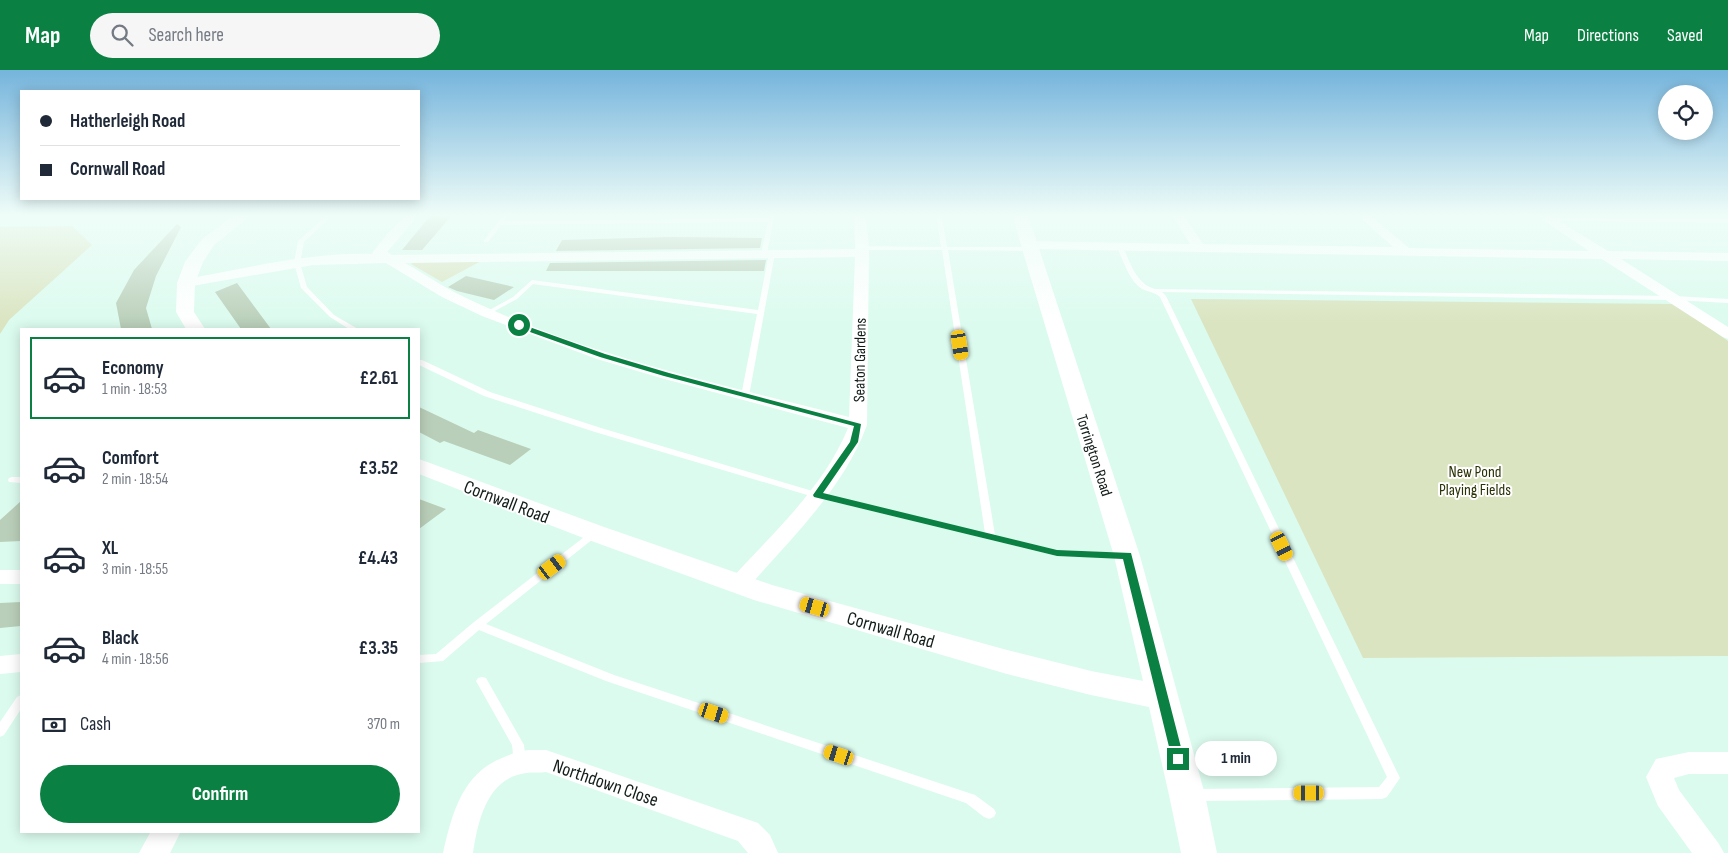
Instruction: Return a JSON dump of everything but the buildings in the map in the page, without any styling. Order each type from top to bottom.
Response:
[{"type":"street","points":[[195,328],[185,312],[186,283],[194,262],[201,252]]},
{"type":"street","points":[[380,252],[379,254],[391,259],[447,294],[487,313],[603,356],[745,396],[858,425]]},
{"type":"street","points":[[186,283],[324,259],[813,252]]},
{"type":"street","name":"Seaton Gardens","points":[[739,584],[817,495],[854,442],[858,425],[861,252]]},
{"type":"street","name":"Torrington Road","points":[[1033,252],[1127,556],[1163,697]]},
{"type":"street","points":[[1374,252],[1728,257]]},
{"type":"street","points":[[1600,252],[1728,334]]},
{"type":"street","name":"Cornwall Road","points":[[420,466],[595,533],[739,584],[1007,662],[1091,683],[1163,697]]},
{"type":"street","points":[[0,577],[20,577]]},
{"type":"street","points":[[0,665],[20,663]]},
{"type":"street","points":[[1163,697],[1199,853]]},
{"type":"street","name":"Northdown Close","points":[[458,853],[465,816],[476,792],[497,773],[520,762],[546,761],[748,832],[760,844],[763,853]]},
{"type":"street","points":[[1709,853],[1668,797],[1660,777],[1666,766],[1689,763],[1728,763]]},
{"type":"street","points":[[154,853],[166,833]]},
{"type":"lane","points":[[299,252],[297,263],[304,288],[332,316],[353,328]]},
{"type":"lane","points":[[944,252],[991,538]]},
{"type":"lane","points":[[1122,252],[1137,280],[1144,288],[1157,290],[1674,298],[1728,301]]},
{"type":"lane","points":[[745,396],[761,312],[768,253]]},
{"type":"lane","points":[[487,313],[515,298],[532,282],[761,312]]},
{"type":"lane","points":[[1157,290],[1163,296],[1394,778],[1382,793],[1187,795]]},
{"type":"lane","points":[[420,362],[487,394],[598,430],[817,495],[1057,553],[1127,556]]},
{"type":"lane","points":[[420,659],[439,658],[595,533]]},
{"type":"lane","points":[[478,625],[610,678],[970,798],[989,813]]},
{"type":"lane","points":[[482,681],[518,745],[520,762]]},
{"type":"lane","points":[[0,732],[20,702]]},
{"type":"green space","points":[[0,252],[85,252],[9,320],[0,334]]},
{"type":"green space","points":[[483,260],[442,282],[411,264],[414,262]]},
{"type":"green space","name":"New Pond Playing Fields","points":[[1191,299],[1675,304],[1728,341],[1728,656],[1363,658]]},
{"type":"route","points":[[519,325],[603,356],[667,375],[858,425],[854,442],[817,495],[1057,553],[1127,556],[1178,759]]}]
